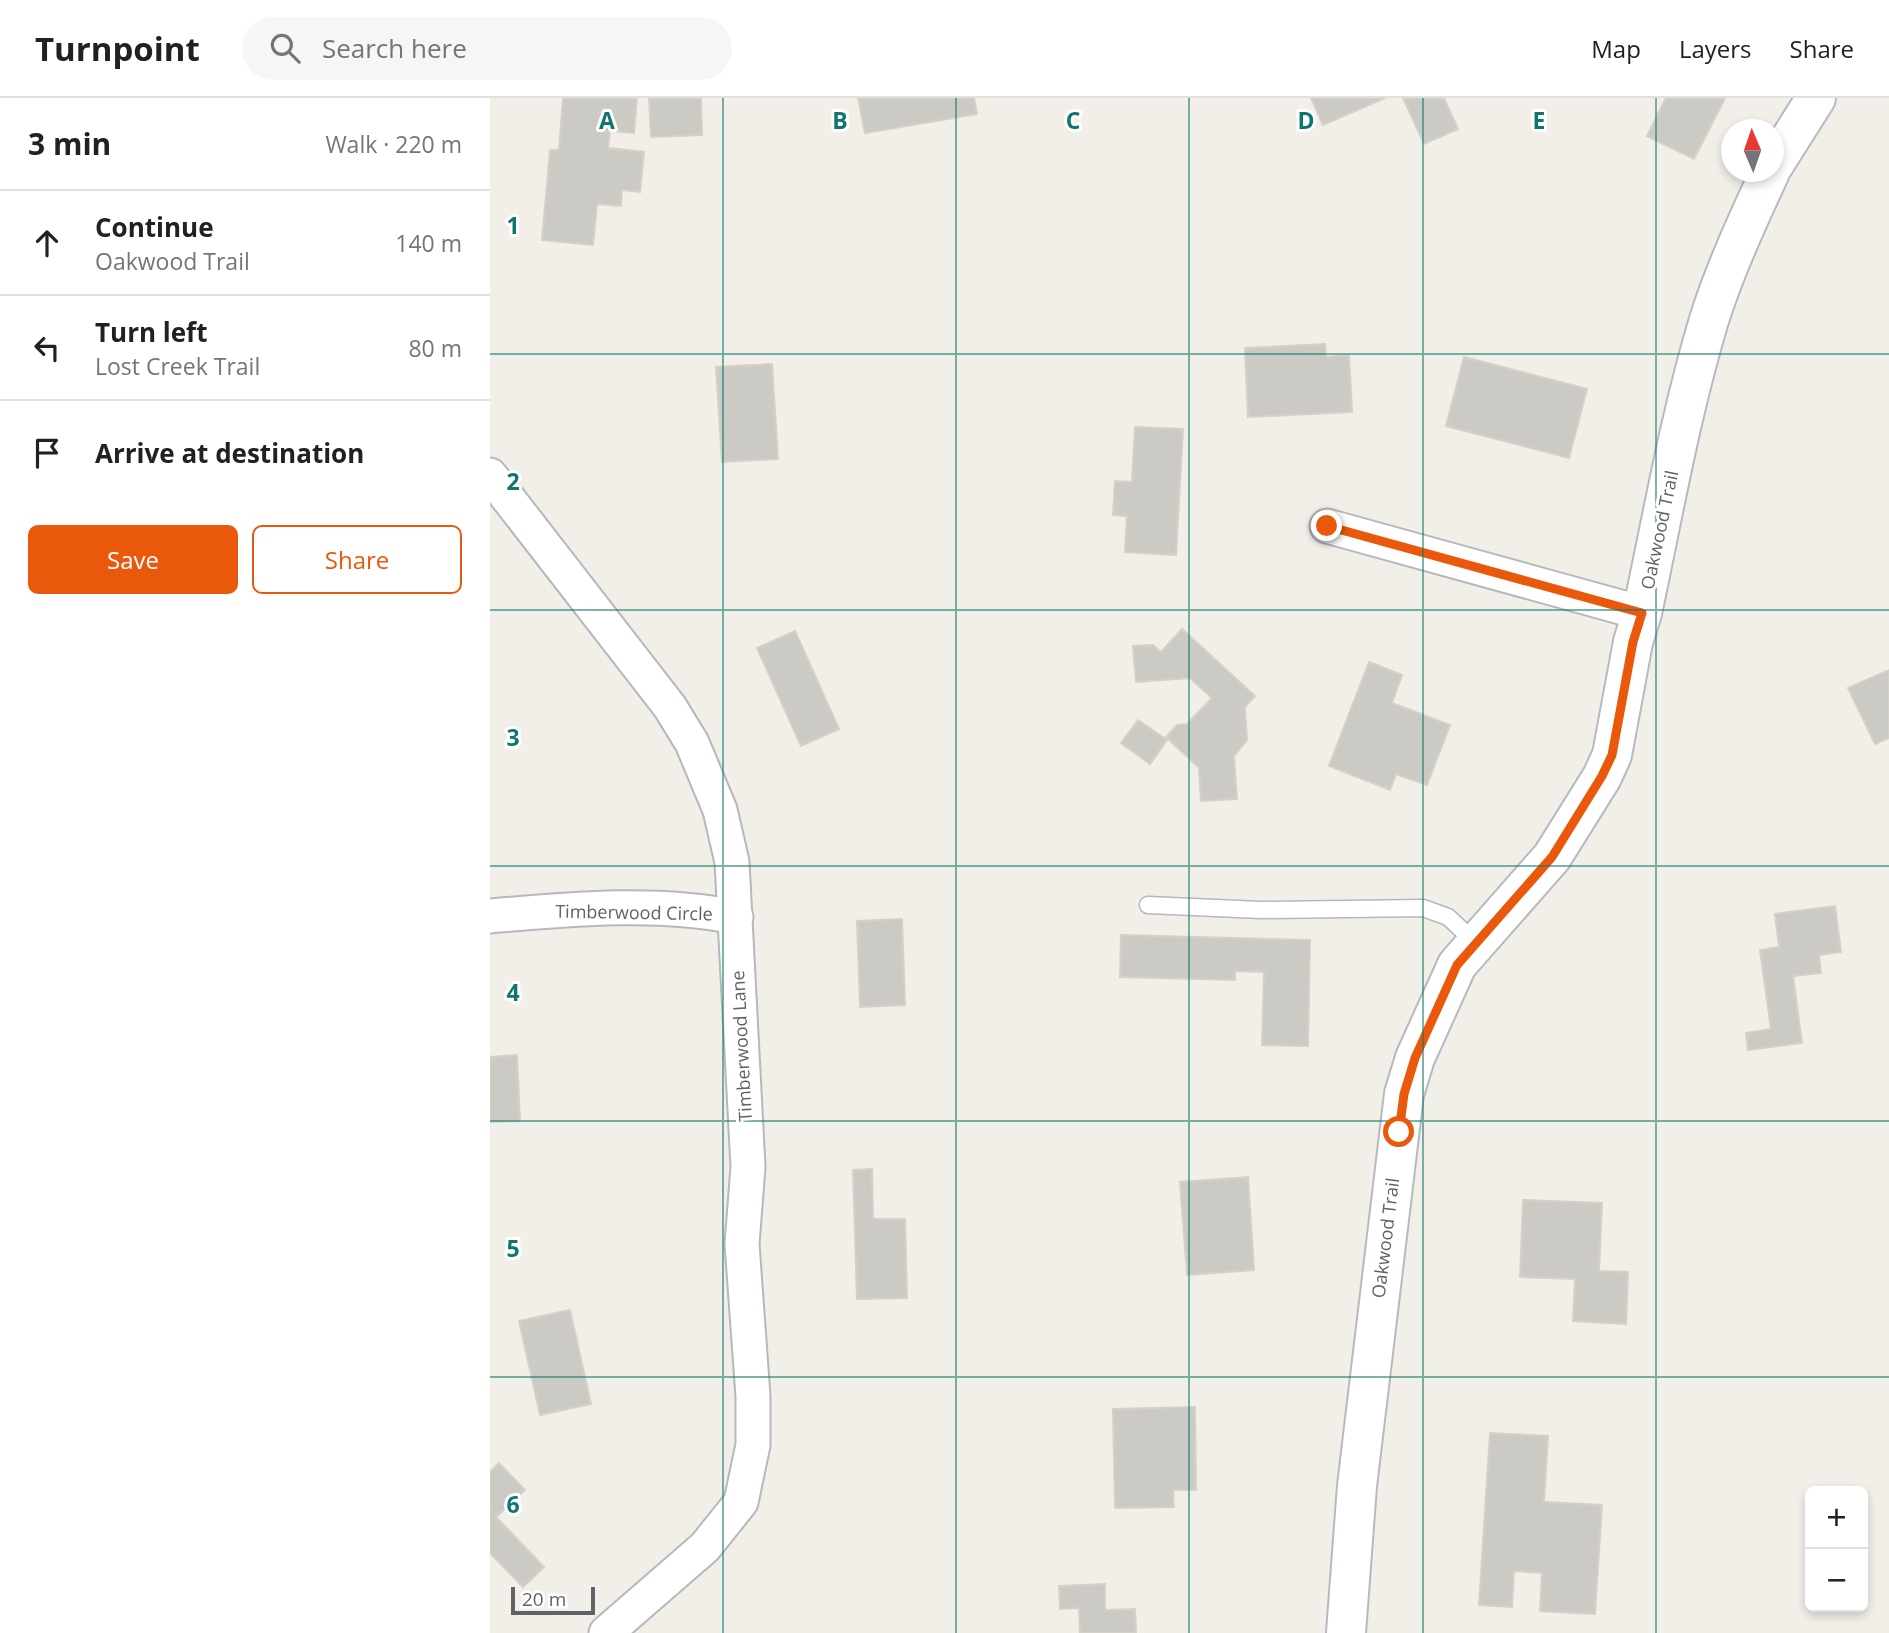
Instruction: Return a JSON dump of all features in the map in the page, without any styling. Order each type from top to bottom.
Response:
[{"type":"street","points":[[1784,148],[1815,98]]},
{"type":"street","name":"Oakwood Trail","points":[[1346,1633],[1357,1486],[1404,1094],[1415,1058],[1457,965],[1552,857],[1612,755],[1633,642],[1642,613],[1688,395],[1710,318],[1741,236],[1765,182]]},
{"type":"street","name":"Timberwood Lane","points":[[490,475],[670,708],[692,743],[720,810],[732,862],[748,1167],[742,1244],[753,1396],[753,1445],[741,1502],[713,1538],[650,1597],[606,1633]]},
{"type":"street","points":[[1327,526],[1642,613]]},
{"type":"street","name":"Timberwood Circle","points":[[490,916],[598,908],[702,912],[736,917]]},
{"type":"lane","points":[[1148,905],[1261,910],[1423,908],[1448,917],[1476,943]]},
{"type":"building","points":[[563,98],[637,98],[634,133],[610,131],[608,148],[644,152],[640,192],[622,190],[621,206],[597,204],[593,245],[542,240],[550,150],[559,150]]},
{"type":"building","points":[[649,98],[701,98],[702,135],[651,137]]},
{"type":"building","points":[[858,98],[974,98],[977,114],[865,133]]},
{"type":"building","points":[[1311,98],[1385,98],[1323,125]]},
{"type":"building","points":[[1403,98],[1444,98],[1458,129],[1424,144]]},
{"type":"building","points":[[1666,98],[1725,98],[1694,159],[1647,136]]},
{"type":"building","points":[[1325,344],[1326,357],[1349,355],[1352,412],[1248,417],[1245,348]]},
{"type":"building","points":[[1464,357],[1587,389],[1569,458],[1446,426]]},
{"type":"building","points":[[772,364],[778,459],[722,462],[716,367]]},
{"type":"building","points":[[1135,427],[1183,429],[1176,555],[1125,552],[1127,516],[1113,515],[1115,481],[1132,482]]},
{"type":"building","points":[[1182,629],[1255,696],[1245,707],[1247,740],[1234,756],[1237,799],[1201,801],[1199,768],[1166,737],[1177,725],[1187,724],[1212,698],[1190,678],[1136,682],[1133,646],[1153,645],[1161,652]]},
{"type":"building","points":[[795,631],[839,729],[801,746],[757,648]]},
{"type":"building","points":[[1369,662],[1402,675],[1392,703],[1450,725],[1427,785],[1396,774],[1390,790],[1329,766]]},
{"type":"building","points":[[1889,670],[1889,738],[1875,744],[1848,688]]},
{"type":"building","points":[[1138,720],[1167,740],[1150,764],[1121,743]]},
{"type":"building","points":[[1835,906],[1841,952],[1819,955],[1821,973],[1793,976],[1802,1043],[1748,1050],[1746,1033],[1771,1029],[1760,950],[1779,947],[1775,914]]},
{"type":"building","points":[[902,919],[905,1005],[860,1007],[857,921]]},
{"type":"building","points":[[1121,935],[1310,940],[1308,1046],[1262,1045],[1264,972],[1235,971],[1235,980],[1120,977]]},
{"type":"building","points":[[517,1055],[520,1121],[490,1122],[490,1057]]},
{"type":"building","points":[[872,1169],[873,1219],[905,1219],[907,1298],[857,1299],[853,1170]]},
{"type":"building","points":[[1248,1177],[1254,1270],[1187,1275],[1180,1182]]},
{"type":"building","points":[[1523,1200],[1602,1203],[1599,1271],[1628,1272],[1626,1324],[1573,1321],[1575,1279],[1520,1277]]},
{"type":"building","points":[[570,1310],[591,1404],[540,1415],[519,1321]]},
{"type":"building","points":[[1195,1407],[1196,1490],[1173,1490],[1174,1507],[1115,1508],[1113,1409]]},
{"type":"building","points":[[1490,1433],[1548,1436],[1544,1502],[1602,1505],[1595,1614],[1540,1611],[1542,1573],[1514,1571],[1512,1607],[1479,1605]]},
{"type":"building","points":[[499,1463],[525,1490],[496,1517],[544,1567],[523,1587],[490,1553],[490,1472]]},
{"type":"building","points":[[1105,1584],[1105,1610],[1135,1609],[1136,1633],[1080,1633],[1079,1608],[1060,1609],[1059,1586]]},
{"type":"route","points":[[1327,526],[1642,613],[1633,642],[1612,755],[1552,857],[1457,965],[1415,1058],[1404,1094],[1399,1132]]}]
